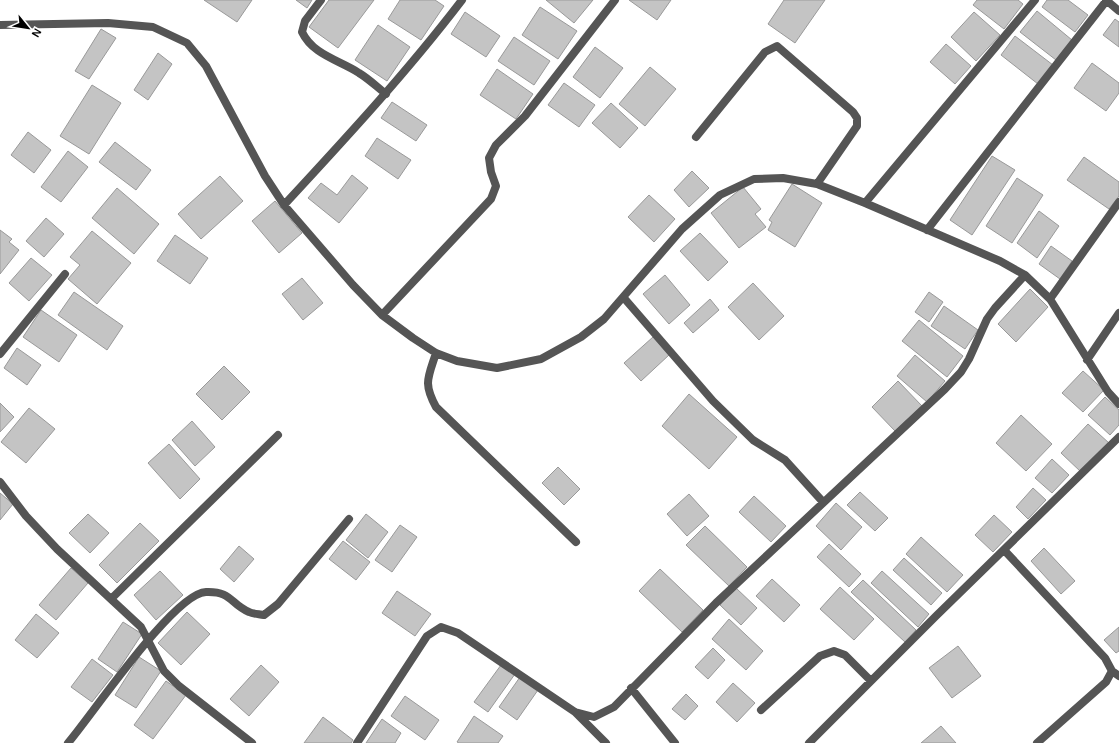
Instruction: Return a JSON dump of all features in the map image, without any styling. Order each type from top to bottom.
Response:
[{"type":"street","points":[[321,0],[305,21],[302,32],[307,41],[336,62],[361,74],[386,94]]},
{"type":"street","points":[[284,205],[386,94],[430,42],[462,0]]},
{"type":"street","points":[[382,315],[491,199],[496,186],[491,172],[489,158],[496,145],[525,116],[615,0]]},
{"type":"street","points":[[865,203],[1035,0]]},
{"type":"street","points":[[926,230],[1106,0],[1119,11]]},
{"type":"street","points":[[0,25],[108,23],[153,27],[187,43],[206,66],[264,176],[284,205],[353,285],[382,315],[436,353],[457,361],[496,368],[541,359],[581,337],[604,319],[624,298],[682,229],[720,195],[754,179],[783,178],[817,184],[865,203],[1000,261],[1025,275],[1050,299],[1108,392],[1119,404]]},
{"type":"street","points":[[696,137],[765,52],[778,46],[853,112],[857,118],[857,126],[817,184]]},
{"type":"street","points":[[1050,299],[1119,202]]},
{"type":"street","points":[[0,354],[65,274]]},
{"type":"street","points":[[575,712],[594,717],[614,707],[716,603],[945,389],[961,372],[987,319],[1025,275]]},
{"type":"street","points":[[624,298],[713,401],[753,440],[786,460],[823,502]]},
{"type":"street","points":[[1087,360],[1119,313]]},
{"type":"street","points":[[436,353],[428,378],[428,392],[436,407],[576,542]]},
{"type":"street","points":[[111,599],[278,435]]},
{"type":"street","points":[[809,743],[1119,437]]},
{"type":"street","points":[[0,482],[26,516],[57,548],[141,627],[164,671],[179,686],[252,743]]},
{"type":"street","points":[[68,743],[148,639],[188,600],[204,592],[222,592],[248,612],[264,615],[278,604],[349,519]]},
{"type":"street","points":[[1004,550],[1105,658],[1116,673],[1037,743]]},
{"type":"street","points":[[357,743],[427,636],[441,627],[458,633],[575,712],[606,743]]},
{"type":"street","points":[[761,710],[820,656],[834,651],[845,655],[871,681]]},
{"type":"street","points":[[631,688],[675,743]]},
{"type":"building","points":[[204,0],[252,0],[237,22]]},
{"type":"building","points":[[296,0],[312,0],[307,8]]},
{"type":"building","points":[[329,0],[374,0],[338,48],[309,27]]},
{"type":"building","points":[[400,0],[435,0],[444,6],[421,40],[388,19]]},
{"type":"building","points":[[546,0],[593,0],[574,23]]},
{"type":"building","points":[[629,0],[671,0],[657,20]]},
{"type":"building","points":[[784,0],[825,0],[795,43],[768,24]]},
{"type":"building","points":[[977,0],[1018,0],[1023,4],[1004,29],[973,5]]},
{"type":"building","points":[[1047,0],[1068,0],[1088,15],[1075,32],[1042,7]]},
{"type":"building","points":[[540,7],[577,31],[558,59],[522,35]]},
{"type":"building","points":[[1037,11],[1072,40],[1056,60],[1020,32]]},
{"type":"building","points":[[465,12],[500,36],[486,57],[451,34]]},
{"type":"building","points":[[974,12],[1000,35],[976,61],[951,37]]},
{"type":"building","points":[[1115,19],[1119,22],[1119,47],[1103,35]]},
{"type":"building","points":[[378,25],[410,47],[387,81],[355,60]]},
{"type":"building","points":[[101,29],[116,38],[89,79],[75,71]]},
{"type":"building","points":[[1015,36],[1053,65],[1038,84],[1001,55]]},
{"type":"building","points":[[514,37],[550,61],[534,85],[498,61]]},
{"type":"building","points":[[946,44],[971,66],[955,84],[930,62]]},
{"type":"building","points":[[595,47],[623,68],[600,98],[573,77]]},
{"type":"building","points":[[158,53],[172,64],[148,100],[134,90]]},
{"type":"building","points":[[1092,63],[1119,83],[1119,93],[1106,111],[1074,88]]},
{"type":"building","points":[[650,67],[676,89],[645,126],[619,104]]},
{"type":"building","points":[[497,69],[533,94],[516,119],[480,95]]},
{"type":"building","points":[[564,83],[595,105],[579,127],[548,105]]},
{"type":"building","points":[[92,85],[121,103],[89,154],[60,136]]},
{"type":"building","points":[[392,102],[427,125],[416,141],[381,118]]},
{"type":"building","points":[[611,103],[638,128],[620,148],[592,123]]},
{"type":"building","points":[[28,132],[51,150],[34,173],[11,155]]},
{"type":"building","points":[[377,138],[411,160],[398,179],[365,156]]},
{"type":"building","points":[[115,142],[151,170],[136,190],[99,162]]},
{"type":"building","points":[[68,151],[88,167],[61,202],[41,187]]},
{"type":"building","points":[[992,156],[1015,170],[972,235],[950,220]]},
{"type":"building","points":[[1084,157],[1119,182],[1119,196],[1109,209],[1067,180]]},
{"type":"building","points":[[692,171],[709,188],[689,207],[674,190]]},
{"type":"building","points":[[352,175],[368,188],[339,223],[308,198],[321,183],[337,195]]},
{"type":"building","points":[[220,176],[243,201],[201,239],[178,214]]},
{"type":"building","points":[[1017,178],[1043,195],[1012,243],[986,226]]},
{"type":"building","points":[[792,184],[822,203],[795,247],[768,230],[772,222],[769,220]]},
{"type":"building","points":[[743,187],[761,209],[755,214],[766,227],[739,248],[711,213]]},
{"type":"building","points":[[117,188],[159,224],[134,254],[92,218]]},
{"type":"building","points":[[649,195],[675,219],[654,242],[628,217]]},
{"type":"building","points":[[275,201],[302,233],[279,253],[252,221]]},
{"type":"building","points":[[1039,211],[1059,226],[1037,258],[1017,243]]},
{"type":"building","points":[[46,218],[64,234],[44,257],[26,241]]},
{"type":"building","points":[[0,230],[12,239],[9,242],[19,250],[0,274]]},
{"type":"building","points":[[92,231],[131,263],[97,304],[68,279],[80,265],[70,257]]},
{"type":"building","points":[[700,233],[728,262],[708,281],[680,251]]},
{"type":"building","points":[[175,235],[208,258],[190,284],[157,261]]},
{"type":"building","points":[[1051,246],[1072,261],[1060,279],[1039,264]]},
{"type":"building","points":[[31,258],[52,275],[29,301],[9,283]]},
{"type":"building","points":[[665,275],[690,305],[669,324],[643,294]]},
{"type":"building","points":[[302,278],[323,303],[303,320],[282,294]]},
{"type":"building","points":[[753,283],[784,316],[759,340],[728,307]]},
{"type":"building","points":[[1030,289],[1048,307],[1016,342],[998,324]]},
{"type":"building","points":[[74,292],[123,326],[107,350],[58,315]]},
{"type":"building","points":[[929,292],[943,302],[929,322],[915,312]]},
{"type":"building","points":[[710,299],[719,310],[693,333],[684,323]]},
{"type":"building","points":[[944,306],[978,330],[965,349],[931,326]]},
{"type":"building","points":[[41,310],[77,335],[59,362],[23,337]]},
{"type":"building","points":[[919,320],[963,356],[947,377],[902,341]]},
{"type":"building","points":[[653,337],[669,355],[641,381],[624,363]]},
{"type":"building","points":[[17,348],[41,365],[27,385],[4,368]]},
{"type":"building","points":[[915,355],[945,381],[927,402],[897,376]]},
{"type":"building","points":[[224,366],[250,392],[222,420],[196,394]]},
{"type":"building","points":[[1083,371],[1104,390],[1083,412],[1062,393]]},
{"type":"building","points":[[898,381],[922,406],[895,431],[872,407]]},
{"type":"building","points":[[689,394],[737,437],[709,469],[662,426]]},
{"type":"building","points":[[1105,397],[1119,410],[1119,425],[1110,435],[1088,415]]},
{"type":"building","points":[[0,403],[14,417],[0,432]]},
{"type":"building","points":[[29,408],[55,429],[26,463],[1,442]]},
{"type":"building","points":[[1021,415],[1052,444],[1026,471],[996,443]]},
{"type":"building","points":[[192,421],[215,447],[195,466],[172,440]]},
{"type":"building","points":[[1088,424],[1109,443],[1081,472],[1061,453]]},
{"type":"building","points":[[169,444],[200,479],[180,499],[148,463]]},
{"type":"building","points":[[1052,459],[1069,475],[1052,493],[1035,478]]},
{"type":"building","points":[[558,467],[580,489],[564,505],[542,483]]},
{"type":"building","points":[[1033,488],[1046,500],[1028,519],[1016,507]]},
{"type":"building","points":[[860,492],[888,518],[875,531],[847,505]]},
{"type":"building","points":[[0,493],[13,504],[0,520]]},
{"type":"building","points":[[689,494],[709,516],[687,536],[667,514]]},
{"type":"building","points":[[754,496],[786,526],[771,542],[739,512]]},
{"type":"building","points":[[836,503],[862,527],[841,550],[816,526]]},
{"type":"building","points":[[88,514],[109,533],[90,553],[69,533]]},
{"type":"building","points":[[366,514],[388,532],[368,558],[346,540]]},
{"type":"building","points":[[994,515],[1012,532],[993,552],[975,535]]},
{"type":"building","points":[[140,523],[159,541],[117,583],[99,565]]},
{"type":"building","points":[[400,525],[417,537],[392,572],[375,560]]},
{"type":"building","points":[[705,526],[747,567],[729,586],[686,545]]},
{"type":"building","points":[[921,537],[963,575],[947,592],[906,554]]},
{"type":"building","points":[[343,541],[370,562],[356,580],[329,559]]},
{"type":"building","points":[[829,544],[861,574],[849,587],[817,557]]},
{"type":"building","points":[[239,546],[254,559],[234,582],[220,569]]},
{"type":"building","points":[[1044,548],[1075,581],[1061,594],[1031,561]]},
{"type":"building","points":[[904,558],[942,593],[931,605],[893,570]]},
{"type":"building","points":[[71,568],[88,583],[56,620],[39,605]]},
{"type":"building","points":[[660,569],[703,610],[682,632],[639,591]]},
{"type":"building","points":[[160,571],[183,595],[156,620],[134,595]]},
{"type":"building","points":[[882,571],[929,614],[918,627],[871,583]]},
{"type":"building","points":[[772,579],[800,605],[784,622],[756,596]]},
{"type":"building","points":[[863,580],[916,630],[905,642],[851,592]]},
{"type":"building","points":[[840,587],[874,619],[854,640],[820,609]]},
{"type":"building","points":[[736,588],[757,608],[741,625],[720,605]]},
{"type":"building","points":[[397,591],[431,614],[415,636],[382,613]]},
{"type":"building","points":[[187,612],[210,634],[181,665],[158,643]]},
{"type":"building","points":[[36,614],[59,633],[37,658],[15,640]]},
{"type":"building","points":[[729,619],[763,651],[746,670],[712,639]]},
{"type":"building","points":[[123,622],[142,634],[117,672],[98,659]]},
{"type":"building","points":[[1119,627],[1119,651],[1116,653],[1104,640]]},
{"type":"building","points":[[958,646],[981,676],[952,698],[929,668]]},
{"type":"building","points":[[713,648],[725,660],[708,679],[695,667]]},
{"type":"building","points":[[139,657],[161,671],[136,708],[115,695]]},
{"type":"building","points":[[92,659],[113,675],[92,702],[71,687]]},
{"type":"building","points":[[261,665],[279,682],[249,716],[230,699]]},
{"type":"building","points":[[501,665],[515,674],[488,712],[474,702]]},
{"type":"building","points":[[520,677],[538,690],[517,720],[499,707]]},
{"type":"building","points":[[166,681],[186,695],[153,739],[134,725]]},
{"type":"building","points":[[733,683],[755,703],[737,722],[716,702]]},
{"type":"building","points":[[686,694],[698,706],[685,720],[672,709]]},
{"type":"building","points":[[405,696],[439,720],[425,740],[391,716]]},
{"type":"building","points":[[474,716],[503,736],[498,743],[457,742]]},
{"type":"building","points":[[323,717],[353,740],[351,743],[304,743]]},
{"type":"building","points":[[382,719],[401,733],[395,743],[366,743]]},
{"type":"building","points":[[941,726],[956,743],[921,743]]}]
